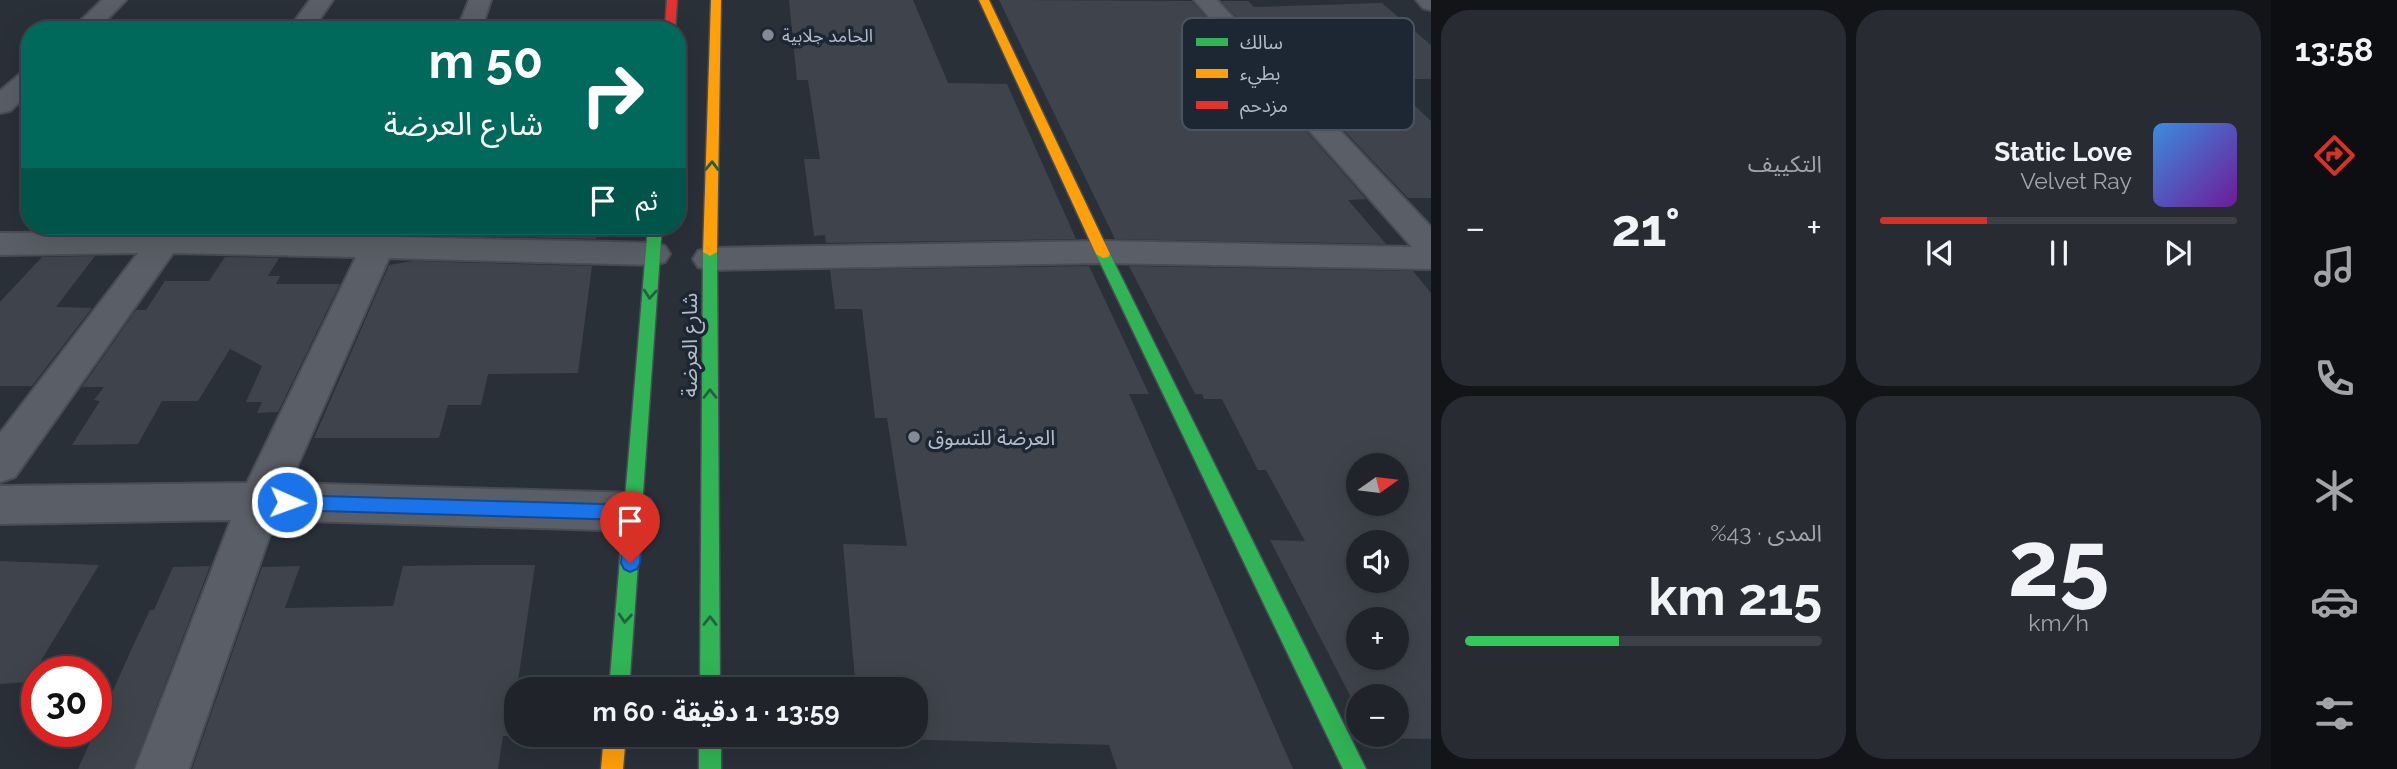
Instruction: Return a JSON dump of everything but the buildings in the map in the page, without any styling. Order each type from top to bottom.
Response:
[{"type":"main road","points":[[671,21],[672,0]]},
{"type":"main road","name":"شارع العرضة","points":[[710,677],[710,259],[716,0]]},
{"type":"main road","points":[[984,0],[1102,252],[1355,769]]},
{"type":"main road","name":"شارع العرضة","points":[[620,677],[654,240]]},
{"type":"main road","points":[[611,769],[614,747]]},
{"type":"main road","points":[[710,747],[710,769]]},
{"type":"street","points":[[93,21],[115,0]]},
{"type":"street","points":[[307,21],[322,0]]},
{"type":"street","points":[[472,21],[480,0]]},
{"type":"street","points":[[1205,0],[1221,18]]},
{"type":"street","points":[[1427,0],[1431,4]]},
{"type":"street","points":[[0,105],[20,84]]},
{"type":"street","points":[[1324,130],[1431,247]]},
{"type":"street","points":[[0,244],[152,235]]},
{"type":"street","points":[[0,465],[168,235]]},
{"type":"street","points":[[240,235],[654,240]]},
{"type":"street","points":[[162,769],[260,501],[381,237]]},
{"type":"street","points":[[710,259],[1102,252],[1431,258]]},
{"type":"street","points":[[0,505],[260,501],[635,512]]},
{"type":"traffic: fast","points":[[620,677],[654,235]]},
{"type":"traffic: fast","points":[[710,252],[710,677]]},
{"type":"traffic: fast","points":[[1103,254],[1355,769]]},
{"type":"traffic: fast","points":[[710,747],[710,769]]},
{"type":"traffic: slow","points":[[710,252],[716,0]]},
{"type":"traffic: slow","points":[[984,0],[1103,254]]},
{"type":"traffic: slow","points":[[612,769],[614,747]]},
{"type":"traffic: jam","points":[[671,21],[672,0]]},
{"type":"place","name":"الحامد جلابية","points":[[768,35]]},
{"type":"place","name":"العرضة للتسوق","points":[[914,437]]},
{"type":"route","points":[[287,502],[635,512],[630,563]]}]
